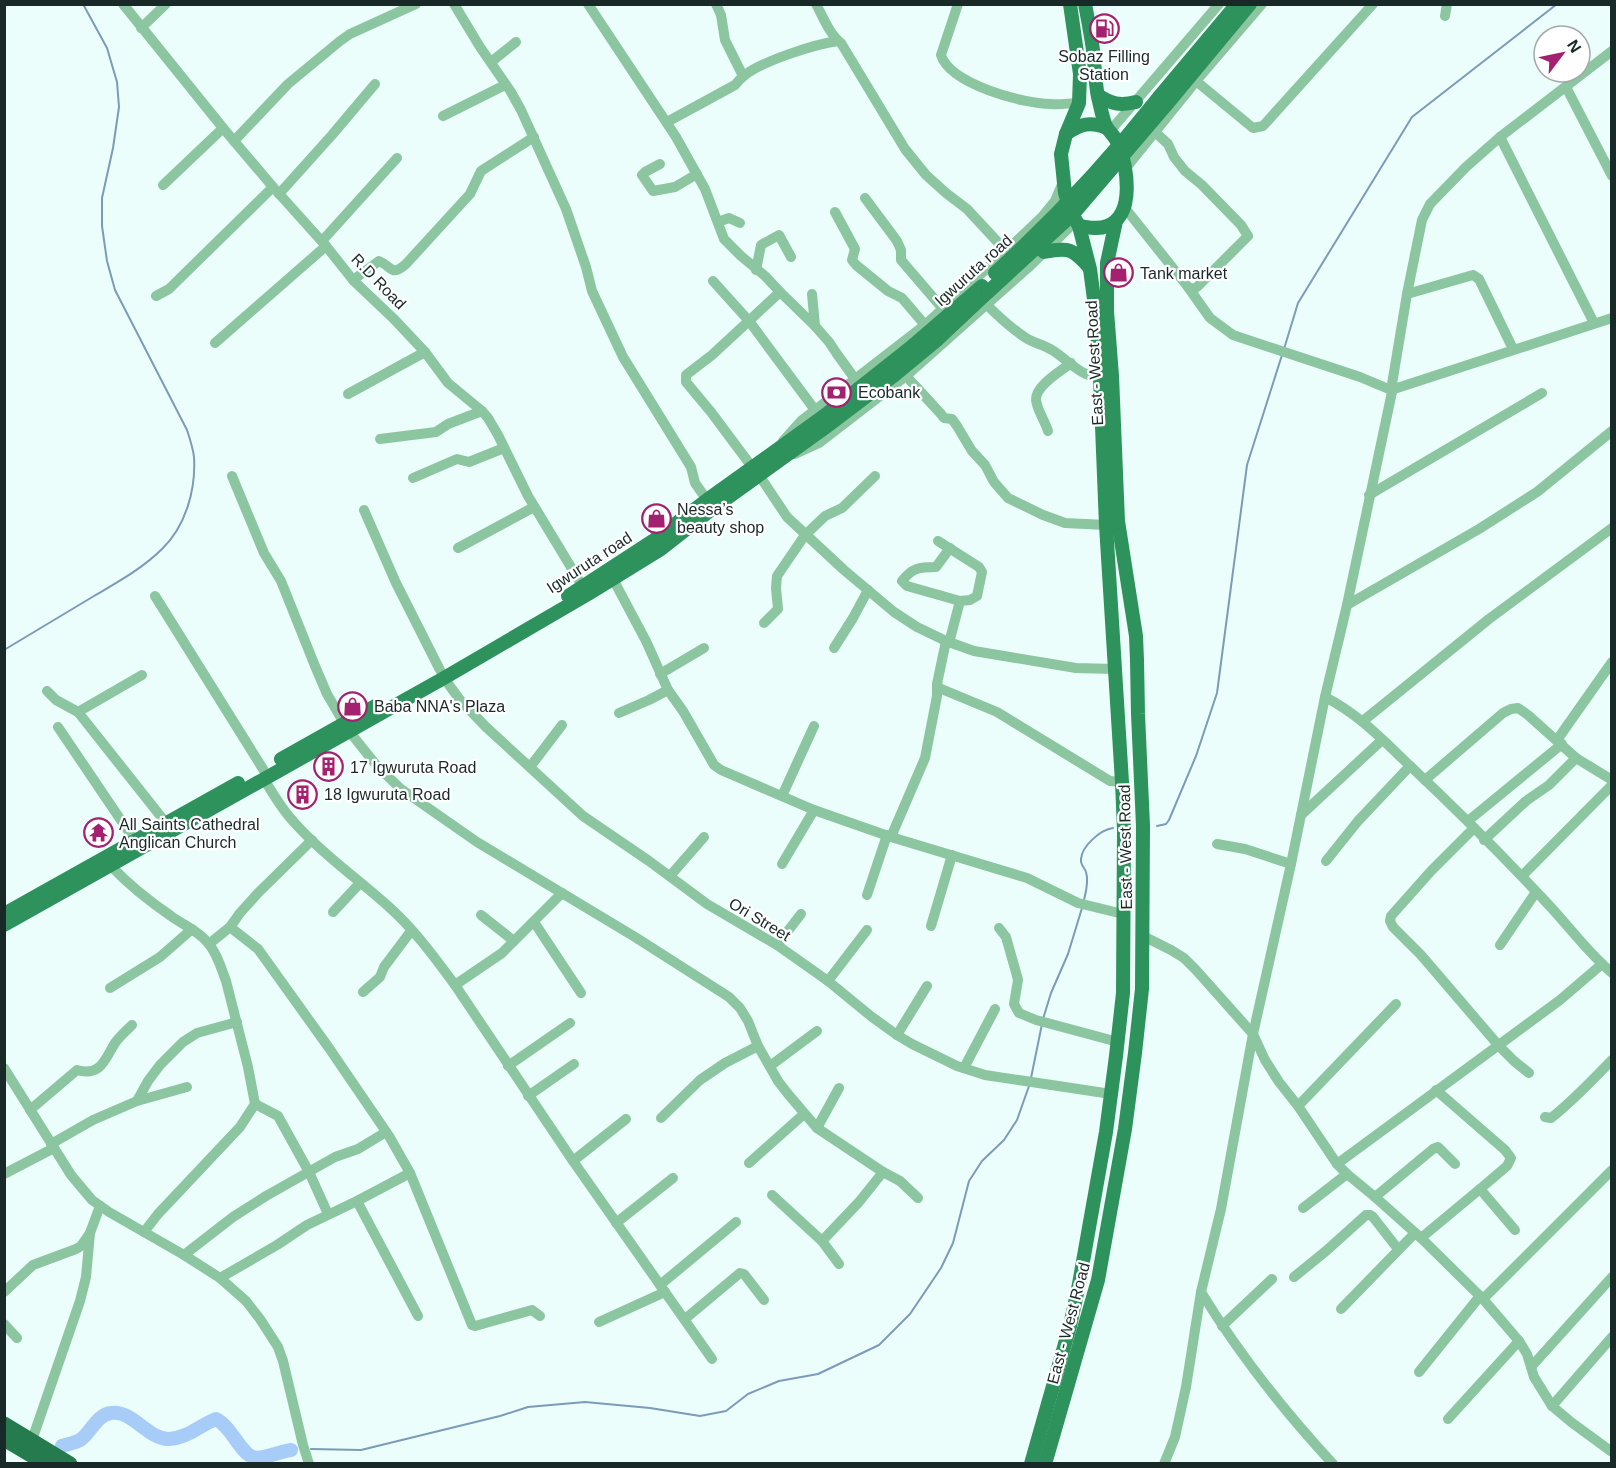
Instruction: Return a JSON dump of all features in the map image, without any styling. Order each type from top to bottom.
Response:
[{"type":"highway","points":[[4,1424],[70,1464]]},
{"type":"highway","points":[[4,1439],[40,1462]]},
{"type":"main road","points":[[1070,4],[1080,74],[1079,103],[1066,134],[1061,154],[1063,182],[1071,212],[1078,223],[1095,228],[1105,227],[1116,221],[1125,208],[1127,199],[1125,168],[1117,140],[1109,129],[1098,95],[1085,4]]},
{"type":"main road","name":"Igwuruta road","points":[[1163,101],[1237,4]]},
{"type":"main road","name":"Igwuruta road","points":[[4,925],[111,866],[263,774],[586,590],[707,500],[777,456],[902,355],[986,294],[1250,4]]},
{"type":"main road","points":[[1098,95],[1116,105],[1136,102]]},
{"type":"main road","points":[[1066,134],[1075,127],[1087,123],[1098,124],[1109,129]]},
{"type":"main road","name":"East - West Road","points":[[1036,1463],[1079,1284],[1111,1094],[1123,993],[1124,830],[1106,525],[1112,376],[1107,311],[1107,263],[1116,221]]},
{"type":"main road","name":"East - West Road","points":[[1036,1463],[1098,1280],[1125,1129],[1142,989],[1143,826],[1137,714],[1136,636],[1118,521],[1100,377],[1090,268],[1078,223]]},
{"type":"main road","points":[[1044,252],[1060,249],[1070,251],[1078,255],[1090,268]]},
{"type":"main road","name":"Igwuruta road","points":[[586,590],[613,579],[661,549],[755,471]]},
{"type":"main road","name":"Igwuruta road","points":[[4,914],[166,823],[263,774]]},
{"type":"street","name":"R.D Road","points":[[123,4],[223,128],[324,243],[353,280],[425,352],[448,383],[482,411],[492,425],[534,507],[586,590]]},
{"type":"street","points":[[141,28],[166,4]]},
{"type":"street","points":[[234,141],[288,84],[340,41],[360,29],[416,4]]},
{"type":"street","points":[[454,4],[511,92],[534,137],[566,209],[592,291],[623,357],[691,467],[695,483],[707,500]]},
{"type":"street","points":[[588,4],[667,122],[705,189],[724,239],[815,326],[855,379]]},
{"type":"street","points":[[716,4],[721,15],[725,40],[743,76]]},
{"type":"street","points":[[816,4],[905,149],[926,175],[967,208],[1006,251]]},
{"type":"street","points":[[958,4],[941,55],[947,66],[959,76],[991,92],[1011,98],[1050,105],[1079,103]]},
{"type":"street","points":[[1109,129],[1136,102],[1219,4]]},
{"type":"street","points":[[1125,168],[1262,4]]},
{"type":"street","points":[[1196,81],[1253,128],[1263,126],[1373,4]]},
{"type":"street","points":[[667,122],[735,85],[755,68],[792,53],[837,41]]},
{"type":"street","points":[[491,62],[516,42]]},
{"type":"street","points":[[1164,1464],[1175,1437],[1186,1387],[1201,1293],[1221,1209],[1253,1034],[1292,864],[1325,697],[1392,392],[1407,294],[1422,220],[1427,210],[1451,181],[1500,137],[1611,51]]},
{"type":"street","points":[[156,296],[169,289],[276,191],[375,84]]},
{"type":"street","points":[[443,116],[505,85]]},
{"type":"street","points":[[1566,87],[1611,176]]},
{"type":"street","points":[[163,185],[223,128]]},
{"type":"street","points":[[1155,132],[1168,144],[1174,157],[1185,171],[1241,225],[1248,236],[1197,287],[1193,289],[1188,287]]},
{"type":"street","points":[[353,280],[379,261],[392,270],[399,270],[470,194],[481,171],[534,137]]},
{"type":"street","points":[[1500,137],[1594,323]]},
{"type":"street","points":[[215,343],[324,243],[397,158]]},
{"type":"street","points":[[660,164],[642,175],[652,191],[675,187],[697,174]]},
{"type":"street","points":[[777,456],[801,421],[925,325],[1006,251],[1055,201],[1063,182]]},
{"type":"street","points":[[865,198],[897,241],[901,250],[901,260],[943,309]]},
{"type":"street","points":[[1125,208],[1210,318],[1233,335],[1360,377],[1391,390],[1611,318]]},
{"type":"street","points":[[835,212],[855,249],[852,260],[888,291],[902,298],[925,325]]},
{"type":"street","points":[[718,222],[729,218],[740,223]]},
{"type":"street","points":[[777,456],[819,443],[906,376],[986,294],[1044,252],[1078,223]]},
{"type":"street","points":[[756,270],[761,245],[778,235],[791,257]]},
{"type":"street","points":[[1407,294],[1473,275],[1477,276],[1513,349]]},
{"type":"street","points":[[713,281],[749,321],[815,411]]},
{"type":"street","points":[[780,292],[712,355],[686,375],[686,382],[711,412],[787,517],[894,612],[947,642],[974,651],[1028,661],[1076,668],[1115,669]]},
{"type":"street","points":[[812,294],[815,326]]},
{"type":"street","points":[[986,294],[998,316],[1028,339],[1052,350],[1093,377],[1100,377]]},
{"type":"street","points":[[348,394],[425,352]]},
{"type":"street","points":[[1048,431],[1036,402],[1038,391],[1041,386],[1071,363]]},
{"type":"street","points":[[906,376],[944,418],[952,419],[972,451],[985,465],[994,482],[1008,498],[1065,523],[1106,525]]},
{"type":"street","points":[[1369,495],[1542,393]]},
{"type":"street","points":[[380,439],[435,432],[448,424],[482,411]]},
{"type":"street","points":[[1347,605],[1479,529],[1538,492],[1611,431]]},
{"type":"street","points":[[413,478],[457,459],[469,462],[504,448]]},
{"type":"street","points":[[232,476],[264,553],[282,581],[327,693],[347,727],[377,766],[401,789],[477,842],[635,937],[729,997],[748,1021],[758,1046],[788,1094],[817,1128],[900,1181],[918,1198]]},
{"type":"street","points":[[764,623],[778,609],[777,576],[805,535],[825,516],[842,508],[875,476]]},
{"type":"street","points":[[458,548],[534,507]]},
{"type":"street","name":"Ori Street","points":[[364,510],[396,582],[442,674],[460,700],[486,727],[583,816],[707,904],[777,945],[912,1044],[985,1075],[1111,1094]]},
{"type":"street","points":[[1363,721],[1489,619],[1611,528]]},
{"type":"street","points":[[938,541],[950,548],[979,567],[982,572],[977,596],[970,600],[960,601],[907,586],[902,581],[918,568],[936,567],[950,548]]},
{"type":"street","points":[[613,579],[646,641],[668,690],[683,711],[714,765],[721,770],[814,810],[889,836],[1034,880],[1078,903],[1123,914]]},
{"type":"street","points":[[834,648],[868,590]]},
{"type":"street","points":[[155,596],[279,804],[312,840],[391,909],[436,959],[528,1096],[712,1359]]},
{"type":"street","points":[[867,895],[889,836],[925,758],[937,685],[960,601]]},
{"type":"street","points":[[660,674],[704,648]]},
{"type":"street","points":[[1529,1073],[1499,1046],[1390,921],[1391,916],[1471,825],[1559,742],[1611,662]]},
{"type":"street","points":[[78,712],[142,675]]},
{"type":"street","points":[[937,685],[942,690],[997,712],[1110,780],[1122,782]]},
{"type":"street","points":[[619,713],[668,690]]},
{"type":"street","points":[[47,691],[56,700],[78,712],[166,823]]},
{"type":"street","points":[[1325,697],[1363,721],[1425,780],[1522,876],[1611,973]]},
{"type":"street","points":[[1425,780],[1503,713],[1518,708],[1576,758],[1611,780]]},
{"type":"street","points":[[530,767],[562,725]]},
{"type":"street","points":[[58,726],[135,841]]},
{"type":"street","points":[[782,796],[814,726]]},
{"type":"street","points":[[1300,815],[1382,740]]},
{"type":"street","points":[[1484,840],[1526,801],[1549,785],[1576,758]]},
{"type":"street","points":[[1326,861],[1358,821],[1410,766]]},
{"type":"street","points":[[1522,876],[1611,785]]},
{"type":"street","points":[[782,864],[814,810]]},
{"type":"street","points":[[670,876],[704,837]]},
{"type":"street","points":[[209,944],[230,927],[258,893],[312,840]]},
{"type":"street","points":[[1217,844],[1245,849],[1292,864]]},
{"type":"street","points":[[931,926],[952,855]]},
{"type":"street","points":[[111,866],[133,888],[199,934],[209,944],[221,968],[237,1022],[255,1104],[240,1127],[158,1214],[144,1232]]},
{"type":"street","points":[[333,912],[360,883]]},
{"type":"street","points":[[1500,945],[1536,892]]},
{"type":"street","points":[[455,985],[494,960],[561,893]]},
{"type":"street","points":[[777,945],[801,914]]},
{"type":"street","points":[[481,915],[514,941]]},
{"type":"street","points":[[534,922],[581,993]]},
{"type":"street","points":[[230,927],[258,949],[329,1047],[411,1173],[471,1325],[475,1326],[532,1310],[540,1316]]},
{"type":"street","points":[[999,928],[1006,937],[1018,980],[1014,1004],[1019,1013],[1035,1020],[1118,1042]]},
{"type":"street","points":[[110,988],[160,957],[192,929]]},
{"type":"street","points":[[828,981],[867,930]]},
{"type":"street","points":[[363,992],[380,977],[384,967],[411,931]]},
{"type":"street","points":[[1143,936],[1171,950],[1190,964],[1253,1034],[1265,1060],[1279,1082],[1337,1164],[1418,1235],[1482,1298],[1519,1341],[1527,1354],[1534,1377],[1552,1406],[1611,1452]]},
{"type":"street","points":[[1337,1164],[1560,1000],[1602,964]]},
{"type":"street","points":[[897,1035],[927,986]]},
{"type":"street","points":[[1298,1106],[1396,1004]]},
{"type":"street","points":[[964,1068],[995,1009]]},
{"type":"street","points":[[137,1101],[160,1065],[183,1042],[197,1033],[237,1022]]},
{"type":"street","points":[[508,1066],[570,1023]]},
{"type":"street","points":[[30,1110],[78,1070],[96,1071],[115,1043],[132,1025]]},
{"type":"street","points":[[770,1066],[817,1031]]},
{"type":"street","points":[[661,1118],[700,1080],[725,1063],[758,1046]]},
{"type":"street","points":[[1545,1117],[1551,1118],[1559,1112],[1611,1060]]},
{"type":"street","points":[[528,1096],[574,1064]]},
{"type":"street","points":[[4,1068],[52,1146],[84,1192],[100,1206],[130,1225],[184,1254],[220,1278],[246,1301],[260,1319],[278,1347],[283,1361],[308,1461]]},
{"type":"street","points":[[4,1174],[93,1120],[137,1101],[187,1087]]},
{"type":"street","points":[[817,1128],[839,1088]]},
{"type":"street","points":[[1341,1309],[1398,1249],[1480,1189],[1511,1161],[1511,1156],[1505,1150],[1436,1090]]},
{"type":"street","points":[[255,1104],[278,1116],[309,1172],[328,1214]]},
{"type":"street","points":[[749,1162],[804,1114]]},
{"type":"street","points":[[573,1161],[626,1119]]},
{"type":"street","points":[[184,1254],[233,1217],[266,1196],[335,1157],[358,1149],[386,1132]]},
{"type":"street","points":[[1375,1197],[1433,1149],[1438,1147],[1455,1164]]},
{"type":"street","points":[[1419,1372],[1482,1298],[1611,1170]]},
{"type":"street","points":[[822,1241],[859,1202],[883,1172]]},
{"type":"street","points":[[220,1278],[307,1225],[411,1173]]},
{"type":"street","points":[[1303,1208],[1347,1174]]},
{"type":"street","points":[[616,1223],[673,1178]]},
{"type":"street","points":[[1480,1189],[1515,1230]]},
{"type":"street","points":[[772,1195],[822,1241],[839,1264]]},
{"type":"street","points":[[357,1201],[418,1316]]},
{"type":"street","points":[[4,1292],[33,1265],[81,1246],[90,1233],[100,1206]]},
{"type":"street","points":[[1294,1277],[1366,1215],[1372,1217],[1398,1249]]},
{"type":"street","points":[[599,1322],[662,1288],[736,1222]]},
{"type":"street","points":[[32,1440],[80,1301],[86,1277],[90,1233]]},
{"type":"street","points":[[685,1319],[740,1273],[744,1274],[764,1300]]},
{"type":"street","points":[[1531,1367],[1611,1277]]},
{"type":"street","points":[[1222,1326],[1272,1279]]},
{"type":"street","points":[[1201,1293],[1222,1326],[1298,1425],[1333,1464]]},
{"type":"street","points":[[4,1324],[17,1338]]},
{"type":"street","points":[[1552,1406],[1611,1337]]},
{"type":"street","points":[[1448,1419],[1519,1341]]},
{"type":"waterway","points":[[4,650],[121,580],[155,556],[170,540],[183,518],[193,482],[194,457],[187,430],[115,290],[107,261],[102,226],[102,198],[119,107],[117,82],[107,48],[83,4]]},
{"type":"waterway","points":[[1284,349],[1298,303],[1412,117],[1557,4]]},
{"type":"waterway","points":[[1157,826],[1166,824],[1169,820],[1196,756],[1217,693],[1247,465],[1282,355]]},
{"type":"waterway","points":[[1084,900],[1087,879],[1081,863],[1082,854],[1092,839],[1113,828]]},
{"type":"waterway","points":[[1043,1019],[1051,993],[1068,954],[1082,908]]},
{"type":"waterway","points":[[1031,1078],[1042,1024]]},
{"type":"waterway","points":[[311,1449],[361,1450],[528,1407],[585,1402],[650,1408],[700,1416],[726,1411],[748,1394],[779,1381],[818,1374],[879,1345],[910,1314],[941,1268],[953,1243],[969,1181],[982,1161],[1004,1140],[1017,1120],[1029,1086]]},
{"type":"waterway","points":[[62,1446],[80,1440],[106,1414],[118,1413],[162,1438],[176,1438],[188,1434],[216,1419],[226,1427],[244,1451],[253,1457],[291,1450]]},
{"type":"place","name":"Sobaz Filling Station","points":[[1104,28]]},
{"type":"place","name":"Tank market","points":[[1119,273]]},
{"type":"place","name":"Ecobank","points":[[837,392]]},
{"type":"place","name":"Nessa’s beauty shop","points":[[656,518]]},
{"type":"place","name":"Baba NNA's Plaza","points":[[353,706]]},
{"type":"place","name":"17 Igwuruta Road","points":[[329,767]]},
{"type":"place","name":"18 Igwuruta Road","points":[[303,794]]},
{"type":"place","name":"All Saints Cathedral Anglican Church","points":[[98,833]]}]
